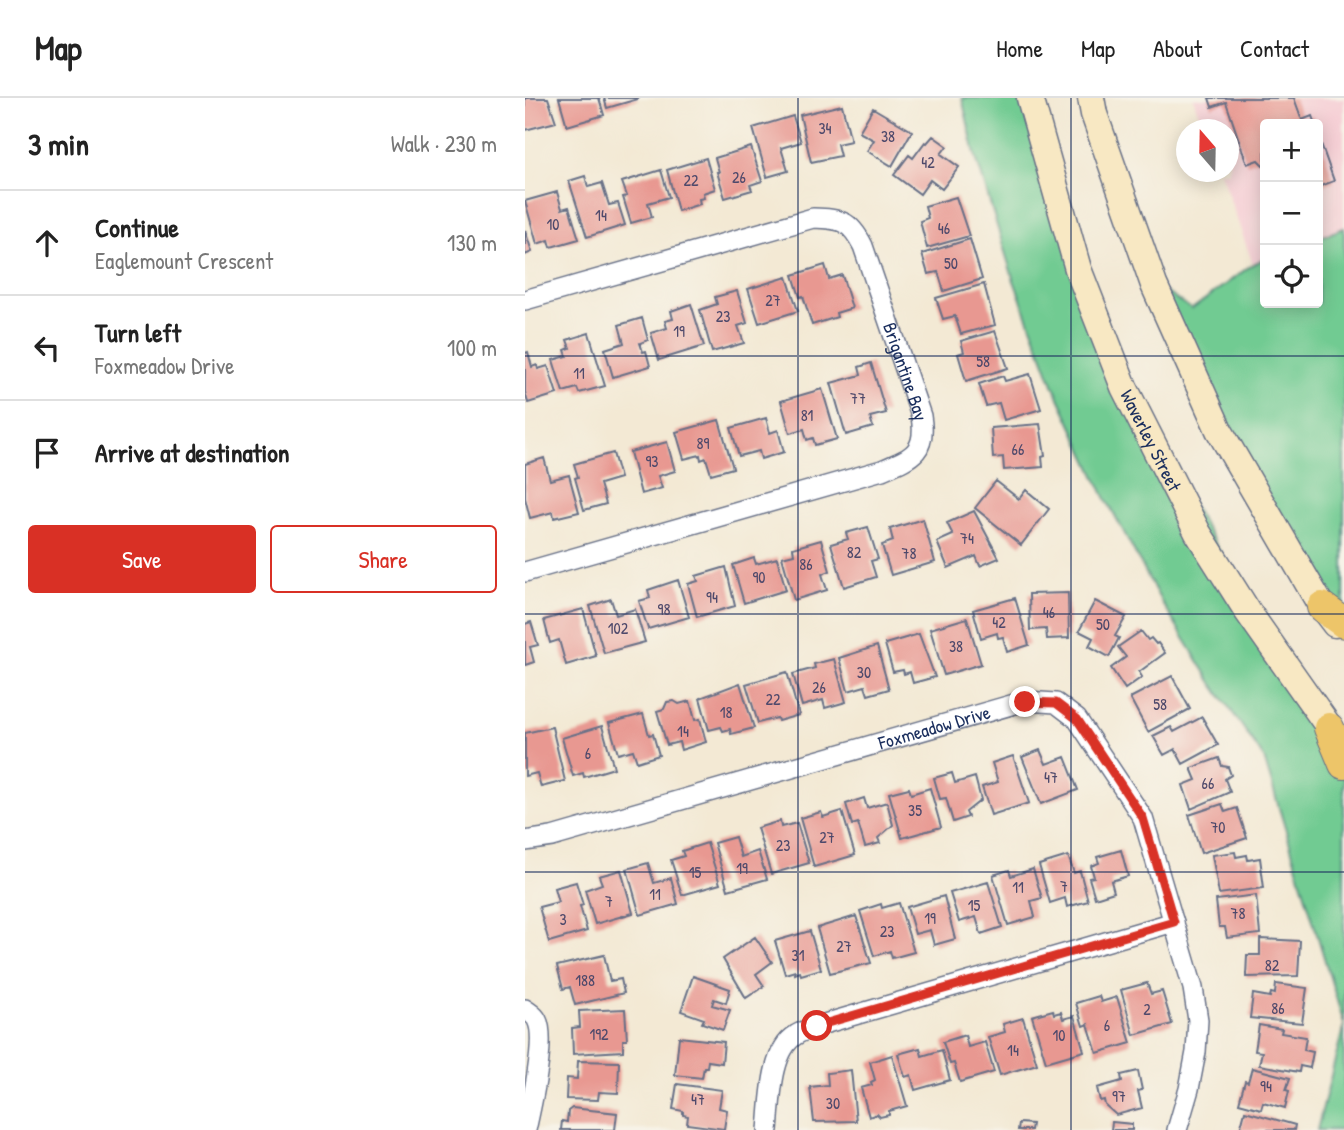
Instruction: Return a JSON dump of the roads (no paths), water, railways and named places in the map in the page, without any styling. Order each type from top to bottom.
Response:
[{"type":"main road","name":"Waverley Street","points":[[1030,98],[1078,269],[1124,387],[1198,533],[1248,612],[1337,738]]},
{"type":"main road","points":[[1091,98],[1094,114],[1154,285],[1219,430],[1344,636]]},
{"type":"main road","points":[[1337,738],[1344,764]]},
{"type":"street","name":"Brigantine Bay","points":[[525,300],[813,218],[836,219],[855,230],[863,246],[921,416],[924,435],[919,448],[905,460],[882,470],[525,572]]},
{"type":"street","name":"Foxmeadow Drive","points":[[525,841],[552,837],[1025,702],[1056,703],[1077,719],[1143,818],[1193,988],[1198,1020],[1196,1052],[1177,1130]]},
{"type":"street","points":[[768,1130],[777,1061],[782,1048],[795,1036],[830,1022],[1174,922]]},
{"type":"street","points":[[525,1009],[537,1019],[540,1034],[535,1088],[526,1130]]}]
